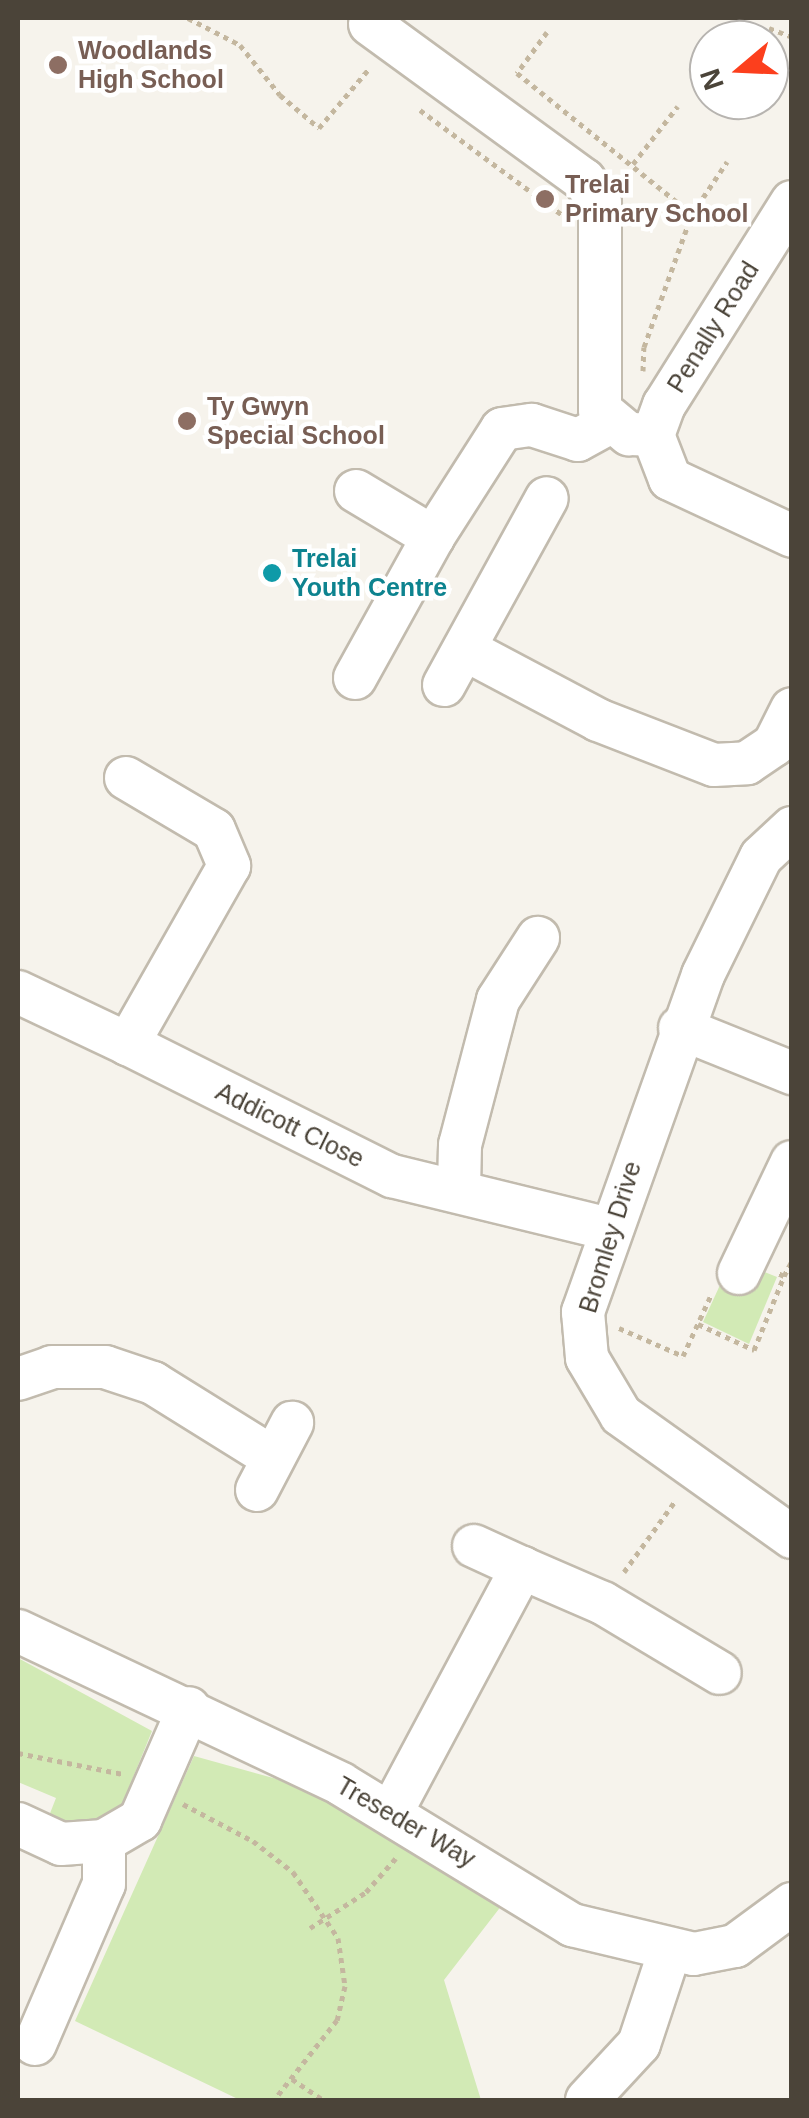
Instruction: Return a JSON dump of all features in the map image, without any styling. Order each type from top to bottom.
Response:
[{"type":"street","points":[[370,24],[481,107],[495,110],[590,188],[600,203],[598,389],[609,423],[655,446],[670,480],[792,536]]},
{"type":"street","name":"Penally Road","points":[[655,446],[664,405],[792,202]]},
{"type":"street","points":[[355,678],[433,538],[502,429],[532,425],[578,440],[609,423]]},
{"type":"street","points":[[356,491],[433,538]]},
{"type":"street","points":[[547,498],[455,668],[714,765],[747,763],[774,744],[792,710]]},
{"type":"street","points":[[126,778],[214,830],[230,866],[128,1044]]},
{"type":"street","name":"Bromley Drive","points":[[792,828],[761,858],[680,1028],[583,1312],[587,1358],[621,1415],[792,1537]]},
{"type":"street","points":[[459,1189],[460,1145],[498,1000],[538,938]]},
{"type":"street","name":"Addicott Close","points":[[18,992],[392,1176],[610,1228]]},
{"type":"street","points":[[680,1028],[792,1074]]},
{"type":"street","points":[[742,1266],[792,1162]]},
{"type":"street","points":[[18,1379],[52,1367],[105,1367],[153,1383],[274,1456]]},
{"type":"street","points":[[474,1546],[602,1603],[720,1673]]},
{"type":"street","points":[[405,1819],[522,1568]]},
{"type":"street","name":"Treseder Way","points":[[18,1631],[190,1708],[405,1819],[572,1925],[694,1954],[735,1946],[792,1904]]},
{"type":"street","points":[[18,1824],[61,1844],[104,1841],[140,1820],[190,1708]]},
{"type":"street","points":[[34,2044],[104,1884],[104,1841]]},
{"type":"street","points":[[571,2095],[639,2044],[670,1950]]},
{"type":"path","points":[[188,18],[240,46],[280,95],[320,128],[365,68],[380,80]]},
{"type":"path","points":[[547,32],[517,73],[692,214]]},
{"type":"path","points":[[411,103],[563,216],[590,188]]},
{"type":"path","points":[[633,164],[678,106]]},
{"type":"path","points":[[642,381],[644,347],[692,214],[727,162]]},
{"type":"path","points":[[698,1324],[754,1350],[792,1261]]},
{"type":"path","points":[[583,1312],[683,1356],[724,1269],[742,1266],[784,1276]]},
{"type":"path","points":[[602,1603],[698,1469]]},
{"type":"path","points":[[18,1752],[126,1775]]},
{"type":"path","points":[[166,1795],[273,1855],[330,1918],[342,1961],[343,2004],[329,2036],[274,2100]]},
{"type":"path","points":[[310,1928],[330,1918],[381,1877],[405,1819]]},
{"type":"path","points":[[292,2078],[323,2100]]},
{"type":"green space","points":[[757,1269],[777,1277],[749,1344],[703,1322],[726,1272]]},
{"type":"green space","points":[[18,1658],[152,1731],[128,1790],[138,1794],[100,1828],[47,1821],[56,1798],[18,1782]]},
{"type":"green space","points":[[194,1756],[277,1779],[331,1804],[502,1905],[444,1980],[481,2100],[240,2100],[75,2021]]},
{"type":"place","name":"Woodlands High School","points":[[58,65]]},
{"type":"place","name":"Trelai Primary School","points":[[545,199]]},
{"type":"place","name":"Ty Gwyn Special School","points":[[187,421]]},
{"type":"place","name":"Trelai Youth Centre","points":[[272,573]]}]
